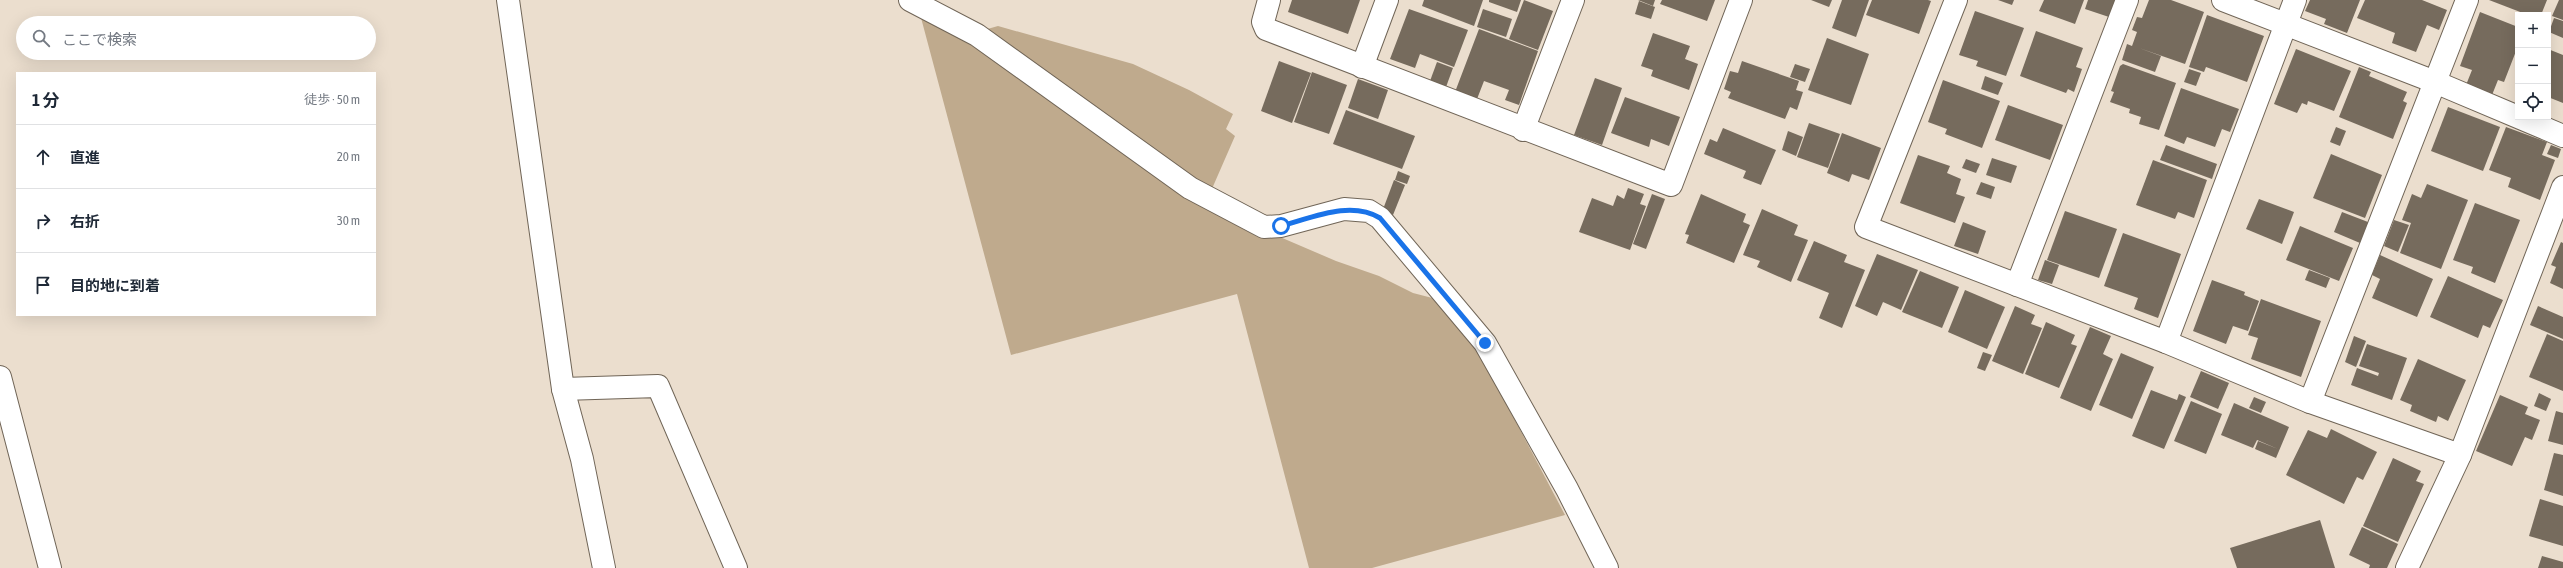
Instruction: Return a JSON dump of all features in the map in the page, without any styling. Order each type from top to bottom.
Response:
[{"type":"street","points":[[508,0],[563,389],[582,459],[604,568]]},
{"type":"street","points":[[910,0],[977,35],[1190,188],[1264,227],[1281,226],[1344,209],[1369,211],[1380,218],[1485,343],[1567,489],[1607,568]]},
{"type":"street","points":[[1269,0],[1263,22],[1266,29],[1524,130],[1671,185],[1741,0]]},
{"type":"street","points":[[1362,67],[1387,0]]},
{"type":"street","points":[[1524,130],[1573,0]]},
{"type":"street","points":[[1956,0],[1866,227],[2166,342],[2310,402],[2460,455]]},
{"type":"street","points":[[2017,285],[2127,0]]},
{"type":"street","points":[[2223,0],[2435,82],[2563,136]]},
{"type":"street","points":[[2166,342],[2295,0]]},
{"type":"street","points":[[2310,402],[2466,0]]},
{"type":"street","points":[[2407,568],[2460,455],[2563,187]]},
{"type":"street","points":[[0,377],[50,568]]},
{"type":"street","points":[[563,389],[658,386],[736,568]]},
{"type":"shaded area","points":[[920,14],[978,49],[1181,195],[1258,237],[1280,237],[1336,261],[1379,276],[1413,293],[1440,300],[1477,348],[1565,515],[1372,568],[1309,568],[1237,294],[1011,355]]},
{"type":"shaded area","points":[[998,26],[1133,64],[1189,90],[1233,114],[1226,129],[1235,136],[1211,191],[984,30]]},
{"type":"building","points":[[1292,0],[1360,0],[1348,34],[1288,12]]},
{"type":"building","points":[[1424,0],[1483,0],[1474,26],[1422,6]]},
{"type":"building","points":[[1489,0],[1521,0],[1517,12],[1489,2]]},
{"type":"building","points":[[1524,0],[1553,11],[1538,50],[1509,39]]},
{"type":"building","points":[[1638,0],[1655,0],[1653,6]]},
{"type":"building","points":[[1662,0],[1715,0],[1707,21],[1660,4]]},
{"type":"building","points":[[1811,0],[1832,0],[1829,7]]},
{"type":"building","points":[[1842,0],[1869,0],[1856,37],[1832,28]]},
{"type":"building","points":[[1872,0],[1931,1],[1919,34],[1866,15]]},
{"type":"building","points":[[1998,0],[2014,0],[2012,5]]},
{"type":"building","points":[[2044,0],[2084,0],[2075,24],[2039,11]]},
{"type":"building","points":[[2088,0],[2115,0],[2109,17],[2085,9]]},
{"type":"building","points":[[2149,0],[2171,0],[2204,12],[2185,64],[2139,48],[2161,56],[2155,72],[2122,60],[2127,44],[2132,46],[2137,32],[2132,30],[2137,17],[2142,18]]},
{"type":"building","points":[[2310,0],[2360,0],[2347,33],[2324,24],[2326,19],[2305,11]]},
{"type":"building","points":[[2365,0],[2422,0],[2447,10],[2439,30],[2427,25],[2416,52],[2392,43],[2395,33],[2357,18]]},
{"type":"building","points":[[2489,0],[2547,0],[2542,12],[2520,12]]},
{"type":"building","points":[[2559,0],[2563,0],[2563,20],[2552,16]]},
{"type":"building","points":[[1639,1],[1655,7],[1651,19],[1635,14]]},
{"type":"building","points":[[1409,9],[1468,30],[1454,67],[1420,54],[1415,68],[1390,59]]},
{"type":"building","points":[[1483,9],[1512,19],[1506,37],[1477,27]]},
{"type":"building","points":[[1975,11],[2024,28],[2006,76],[1976,66],[1978,61],[1959,55]]},
{"type":"building","points":[[2480,12],[2515,26],[2515,54],[2504,82],[2498,80],[2492,95],[2466,85],[2472,70],[2460,66]]},
{"type":"building","points":[[2207,15],[2264,36],[2247,82],[2206,67],[2204,72],[2189,67]]},
{"type":"building","points":[[2554,18],[2563,21],[2563,38],[2551,33],[2551,26]]},
{"type":"building","points":[[1479,29],[1538,51],[1519,105],[1505,100],[1509,90],[1484,81],[1477,99],[1455,92]]},
{"type":"building","points":[[2036,31],[2083,48],[2076,67],[2082,69],[2074,92],[2068,89],[2066,93],[2020,76]]},
{"type":"building","points":[[1653,33],[1690,46],[1685,59],[1698,64],[1689,90],[1651,76],[1653,70],[1641,66]]},
{"type":"building","points":[[1827,38],[1869,54],[1851,105],[1808,90]]},
{"type":"building","points":[[2296,49],[2351,71],[2334,111],[2308,101],[2307,105],[2302,103],[2297,113],[2274,104]]},
{"type":"building","points":[[2551,50],[2563,55],[2563,103],[2551,98]]},
{"type":"building","points":[[1279,61],[1311,73],[1292,123],[1261,111]]},
{"type":"building","points":[[1742,61],[1799,81],[1796,90],[1803,92],[1797,110],[1790,107],[1785,119],[1728,98],[1731,92],[1724,89],[1730,71],[1738,73]]},
{"type":"building","points":[[1437,62],[1453,68],[1446,87],[1430,81]]},
{"type":"building","points":[[1795,64],[1810,69],[1805,82],[1790,77]]},
{"type":"building","points":[[2123,64],[2176,83],[2159,130],[2139,124],[2141,117],[2129,113],[2130,109],[2110,102],[2114,92],[2111,91],[2120,66]]},
{"type":"building","points":[[2359,67],[2371,72],[2369,76],[2407,92],[2403,101],[2407,103],[2393,139],[2339,117]]},
{"type":"building","points":[[2189,69],[2201,73],[2196,86],[2184,82]]},
{"type":"building","points":[[1312,72],[1347,85],[1329,134],[1294,122]]},
{"type":"building","points":[[1985,76],[2003,83],[1998,95],[1981,89]]},
{"type":"building","points":[[1595,78],[1622,88],[1602,145],[1574,135]]},
{"type":"building","points":[[1358,79],[1388,90],[1378,119],[1348,108]]},
{"type":"building","points":[[1943,80],[2000,101],[1982,148],[1945,134],[1947,129],[1928,122]]},
{"type":"building","points":[[2181,88],[2239,109],[2230,132],[2222,129],[2215,147],[2187,137],[2184,144],[2164,136]]},
{"type":"building","points":[[1625,97],[1680,117],[1669,146],[1651,139],[1649,147],[1611,133]]},
{"type":"building","points":[[2008,105],[2063,125],[2050,160],[1995,140]]},
{"type":"building","points":[[2448,107],[2500,127],[2483,171],[2431,151]]},
{"type":"building","points":[[1346,110],[1415,136],[1402,169],[1333,144]]},
{"type":"building","points":[[1809,123],[1840,134],[1828,168],[1797,157]]},
{"type":"building","points":[[2336,127],[2346,131],[2340,146],[2330,142]]},
{"type":"building","points":[[2506,127],[2547,142],[2542,155],[2555,160],[2540,200],[2508,187],[2511,178],[2489,170]]},
{"type":"building","points":[[1723,128],[1776,150],[1761,185],[1743,178],[1746,171],[1704,154],[1710,139],[1717,142]]},
{"type":"building","points":[[1788,131],[1803,137],[1796,156],[1782,150]]},
{"type":"building","points":[[1842,133],[1881,148],[1869,180],[1852,174],[1849,182],[1827,173]]},
{"type":"building","points":[[2166,145],[2217,164],[2212,179],[2160,160]]},
{"type":"building","points":[[2551,145],[2561,149],[2558,158],[2547,154]]},
{"type":"building","points":[[2331,154],[2382,175],[2365,218],[2313,198]]},
{"type":"building","points":[[1918,155],[1950,166],[1947,173],[1961,179],[1956,194],[1965,197],[1955,223],[1900,203]]},
{"type":"building","points":[[1992,158],[2017,166],[2011,183],[1986,175]]},
{"type":"building","points":[[1966,159],[1980,164],[1976,173],[1962,168]]},
{"type":"building","points":[[2153,160],[2207,180],[2194,218],[2178,212],[2175,219],[2136,205]]},
{"type":"building","points":[[1398,171],[1410,176],[1407,184],[1395,180]]},
{"type":"building","points":[[1394,180],[1405,185],[1393,215],[1382,212]]},
{"type":"building","points":[[1981,182],[1995,187],[1991,199],[1976,194]]},
{"type":"building","points":[[2427,184],[2468,200],[2441,269],[2400,253],[2411,223],[2402,220],[2412,194],[2421,198]]},
{"type":"building","points":[[1628,188],[1644,194],[1640,204],[1646,206],[1630,250],[1579,232],[1592,198],[1613,206],[1617,195],[1624,199]]},
{"type":"building","points":[[1652,194],[1665,199],[1646,249],[1633,244]]},
{"type":"building","points":[[1701,194],[1746,214],[1743,222],[1750,225],[1734,263],[1686,243],[1689,235],[1685,234]]},
{"type":"building","points":[[2259,199],[2294,212],[2282,244],[2246,229]]},
{"type":"building","points":[[2475,203],[2520,220],[2495,283],[2471,273],[2473,267],[2453,260]]},
{"type":"building","points":[[1762,209],[1798,225],[1794,235],[1808,240],[1791,282],[1757,267],[1760,261],[1743,255]]},
{"type":"building","points":[[2065,211],[2117,229],[2099,278],[2047,260]]},
{"type":"building","points":[[2342,212],[2368,222],[2360,243],[2334,232]]},
{"type":"building","points":[[2394,220],[2409,225],[2398,252],[2384,246]]},
{"type":"building","points":[[1963,222],[1986,231],[1978,254],[1954,246]]},
{"type":"building","points":[[2300,226],[2353,248],[2339,281],[2286,260]]},
{"type":"building","points":[[2123,233],[2181,254],[2158,318],[2134,309],[2138,298],[2104,286]]},
{"type":"building","points":[[1814,241],[1847,255],[1844,262],[1865,270],[1842,328],[1819,318],[1829,293],[1797,280]]},
{"type":"building","points":[[2561,242],[2563,243],[2563,289],[2550,283],[2556,267],[2551,265]]},
{"type":"building","points":[[1877,254],[1918,270],[1901,310],[1883,302],[1877,316],[1855,306]]},
{"type":"building","points":[[2380,255],[2433,279],[2417,317],[2372,298],[2380,279],[2372,275]]},
{"type":"building","points":[[2045,260],[2059,265],[2052,284],[2038,280]]},
{"type":"building","points":[[2309,270],[2330,278],[2326,288],[2305,280]]},
{"type":"building","points":[[1920,271],[1959,287],[1942,328],[1902,312]]},
{"type":"building","points":[[2448,276],[2503,300],[2490,328],[2483,325],[2478,338],[2430,317]]},
{"type":"building","points":[[2212,280],[2245,292],[2244,295],[2259,301],[2248,331],[2233,326],[2226,344],[2193,331]]},
{"type":"building","points":[[1965,290],[2005,307],[1987,349],[1948,332]]},
{"type":"building","points":[[2261,299],[2321,321],[2301,377],[2251,359],[2258,338],[2248,335]]},
{"type":"building","points":[[2015,306],[2035,315],[2031,324],[2042,328],[2023,374],[1992,361]]},
{"type":"building","points":[[2538,306],[2563,317],[2563,339],[2530,325]]},
{"type":"building","points":[[2046,322],[2075,335],[2071,344],[2077,346],[2059,388],[2025,374]]},
{"type":"building","points":[[2090,327],[2111,336],[2103,354],[2113,359],[2091,411],[2060,398]]},
{"type":"building","points":[[2547,334],[2563,341],[2563,391],[2529,377]]},
{"type":"building","points":[[2354,336],[2366,341],[2356,367],[2345,362]]},
{"type":"building","points":[[2367,344],[2407,358],[2392,400],[2351,385],[2357,368],[2378,376],[2379,373],[2359,366]]},
{"type":"building","points":[[1983,352],[1992,355],[1985,371],[1977,368]]},
{"type":"building","points":[[2121,353],[2154,367],[2132,419],[2099,405]]},
{"type":"building","points":[[2418,359],[2466,380],[2448,421],[2438,416],[2436,422],[2410,411],[2412,405],[2400,400]]},
{"type":"building","points":[[2201,371],[2229,383],[2218,409],[2190,397]]},
{"type":"building","points":[[2151,390],[2177,400],[2179,394],[2186,397],[2164,449],[2132,436]]},
{"type":"building","points":[[2539,393],[2551,399],[2546,411],[2534,406]]},
{"type":"building","points":[[2500,395],[2528,407],[2525,414],[2540,420],[2532,440],[2525,437],[2512,466],[2476,451]]},
{"type":"building","points":[[2254,397],[2266,402],[2261,413],[2249,408]]},
{"type":"building","points":[[2191,401],[2222,414],[2206,454],[2174,441]]},
{"type":"building","points":[[2234,403],[2289,427],[2276,458],[2255,449],[2258,441],[2278,449],[2257,440],[2253,448],[2221,435]]},
{"type":"building","points":[[2556,411],[2563,413],[2563,445],[2548,441]]},
{"type":"building","points":[[2331,429],[2377,452],[2363,480],[2357,477],[2344,504],[2286,475],[2308,430],[2327,438]]},
{"type":"building","points":[[2554,453],[2563,455],[2563,496],[2544,490]]},
{"type":"building","points":[[2393,458],[2421,471],[2416,481],[2424,484],[2398,542],[2363,526]]},
{"type":"building","points":[[2540,499],[2563,506],[2563,546],[2529,536]]},
{"type":"building","points":[[2320,520],[2335,568],[2237,568],[2230,548]]},
{"type":"building","points":[[2362,527],[2398,544],[2387,568],[2369,568],[2370,565],[2349,555]]},
{"type":"building","points":[[2542,556],[2563,562],[2563,568],[2538,568]]},
{"type":"route","points":[[1281,226],[1344,209],[1369,211],[1380,218],[1485,343]]}]
